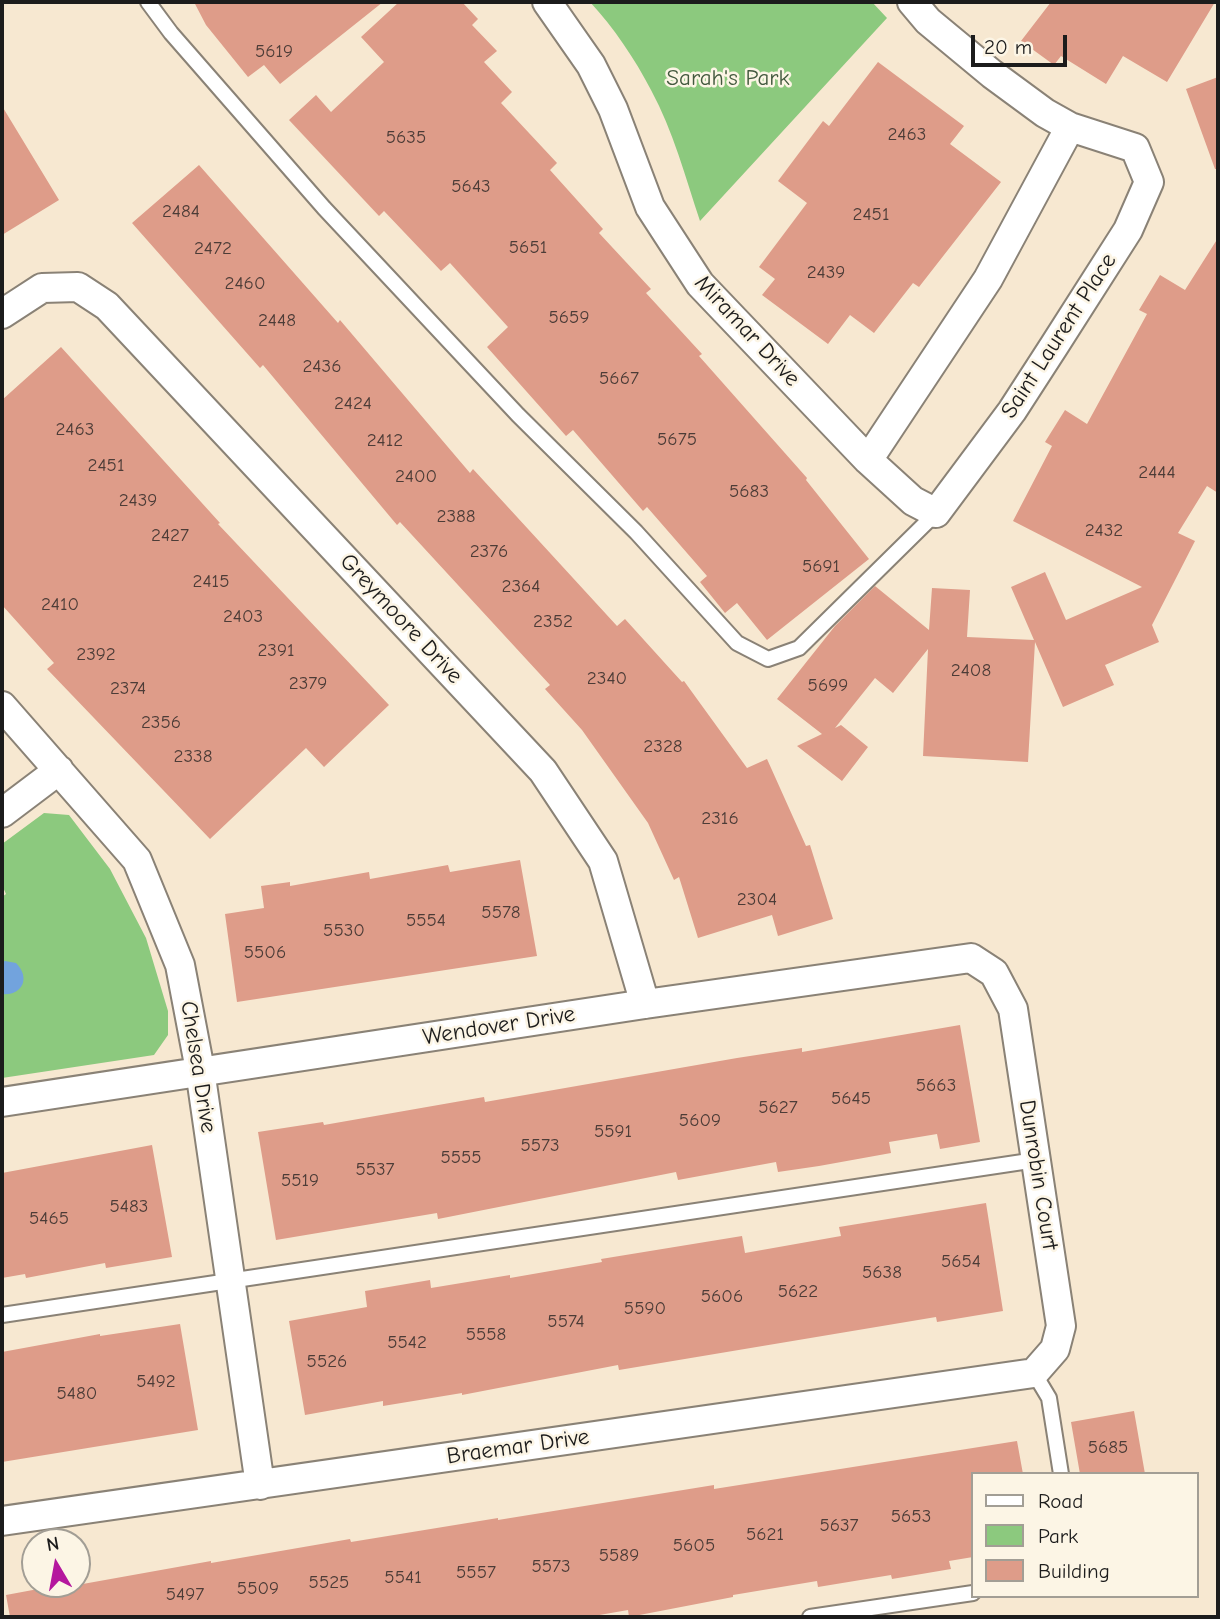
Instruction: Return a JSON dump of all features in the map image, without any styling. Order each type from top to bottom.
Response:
[{"type":"street","name":"Miramar Drive","points":[[547,2],[591,65],[613,109],[650,207],[700,284],[868,460],[913,501],[936,513]]},
{"type":"street","points":[[868,460],[988,279],[1069,127],[992,74],[928,21],[912,2]]},
{"type":"street","name":"Saint Laurent Place","points":[[936,513],[1012,411],[1128,230],[1149,182],[1135,148],[1069,127]]},
{"type":"street","name":"Greymoore Drive","points":[[2,314],[42,288],[78,287],[107,306],[543,771],[603,861],[645,1004]]},
{"type":"street","name":"Chelsea Drive","points":[[2,706],[137,860],[180,965],[201,1070],[260,1485]]},
{"type":"street","points":[[2,813],[59,770]]},
{"type":"street","name":"Wendover Drive","points":[[2,1102],[645,1004],[971,958],[994,973]]},
{"type":"street","name":"Dunrobin Court","points":[[994,973],[1013,1009],[1061,1326],[1055,1349],[1034,1373]]},
{"type":"street","name":"Braemar Drive","points":[[2,1521],[1034,1373]]},
{"type":"lane","points":[[148,2],[171,33],[324,208],[518,415],[636,532],[737,643],[768,659],[799,648],[936,513]]},
{"type":"lane","points":[[2,1315],[1036,1160]]},
{"type":"lane","points":[[1034,1373],[1049,1398],[1061,1472]]},
{"type":"lane","points":[[810,1617],[972,1593]]},
{"type":"green space","name":"Sarah's Park","points":[[590,2],[872,2],[887,18],[700,221],[659,105],[624,44]]},
{"type":"green space","points":[[44,813],[69,815],[110,869],[146,938],[168,1011],[168,1035],[154,1055],[2,1078],[2,897],[6,894],[2,885],[2,844]]},
{"type":"water","points":[[2,962],[16,963],[23,974],[22,985],[9,994],[2,994]]},
{"type":"building","points":[[194,2],[383,2],[280,84],[264,65],[248,77],[206,25]]},
{"type":"building","points":[[399,2],[462,2],[478,19],[472,25],[497,51],[484,62],[512,92],[501,103],[557,163],[550,170],[603,229],[599,233],[651,289],[646,293],[702,354],[699,356],[807,478],[869,559],[767,640],[737,603],[725,613],[700,582],[707,576],[647,507],[643,511],[573,430],[566,436],[487,347],[508,327],[450,263],[441,271],[384,211],[379,216],[289,120],[316,95],[331,112],[384,62],[361,37]]},
{"type":"building","points":[[1051,2],[1215,2],[1167,82],[1123,56],[1106,84],[1061,56],[1054,65],[1021,41]]},
{"type":"building","points":[[878,62],[964,126],[950,144],[1001,182],[919,287],[913,283],[874,333],[850,315],[828,344],[762,295],[775,279],[759,267],[807,203],[778,181],[823,121],[829,126]]},
{"type":"building","points":[[1218,77],[1218,169],[1215,169],[1186,89]]},
{"type":"building","points":[[2,106],[59,200],[2,235]]},
{"type":"building","points":[[199,165],[338,323],[340,320],[470,473],[473,469],[617,626],[625,619],[682,682],[684,681],[747,768],[767,759],[806,846],[810,845],[833,919],[778,936],[772,915],[698,938],[679,877],[674,880],[648,823],[582,730],[545,689],[550,685],[400,522],[397,525],[263,365],[260,368],[132,223]]},
{"type":"building","points":[[1218,238],[1218,493],[1207,486],[1178,533],[1195,541],[1152,625],[1159,642],[1105,665],[1114,685],[1063,707],[1035,642],[1028,762],[923,756],[928,649],[893,693],[875,678],[835,728],[841,725],[868,747],[842,781],[797,746],[822,734],[777,699],[835,626],[875,586],[929,630],[932,588],[970,590],[967,637],[1034,640],[1011,587],[1045,572],[1066,620],[1142,587],[1013,521],[1052,446],[1045,442],[1065,410],[1087,424],[1147,314],[1139,310],[1160,275],[1185,290]]},
{"type":"building","points":[[61,347],[220,523],[218,524],[389,705],[324,767],[306,748],[210,839],[47,669],[54,663],[2,605],[2,400]]},
{"type":"building","points":[[520,860],[537,956],[237,1002],[225,914],[264,908],[261,886],[290,882],[290,886],[369,872],[370,879],[448,865],[450,872]]},
{"type":"building","points":[[960,1025],[980,1142],[940,1149],[937,1134],[889,1142],[891,1153],[819,1166],[778,1172],[776,1162],[678,1180],[676,1172],[438,1219],[437,1213],[276,1240],[258,1132],[323,1122],[324,1125],[484,1097],[485,1102],[737,1058],[802,1048],[802,1052]]},
{"type":"building","points":[[152,1145],[172,1257],[106,1268],[105,1263],[26,1278],[25,1274],[2,1278],[2,1173]]},
{"type":"building","points":[[986,1203],[1003,1311],[937,1322],[936,1317],[619,1370],[618,1365],[462,1395],[383,1406],[383,1401],[305,1415],[289,1321],[367,1307],[365,1291],[430,1280],[431,1288],[510,1275],[510,1278],[602,1262],[601,1259],[742,1236],[745,1253],[841,1236],[839,1227]]},
{"type":"building","points":[[180,1324],[198,1430],[2,1462],[2,1352],[100,1334]]},
{"type":"building","points":[[1134,1411],[1145,1472],[1080,1472],[1071,1422]]},
{"type":"building","points":[[1017,1441],[1023,1472],[972,1472],[972,1557],[949,1561],[951,1569],[892,1579],[891,1575],[818,1587],[817,1581],[629,1617],[628,1610],[588,1617],[10,1617],[6,1595],[21,1592],[21,1598],[91,1598],[91,1583],[350,1539],[351,1542],[714,1485],[714,1489]]}]
